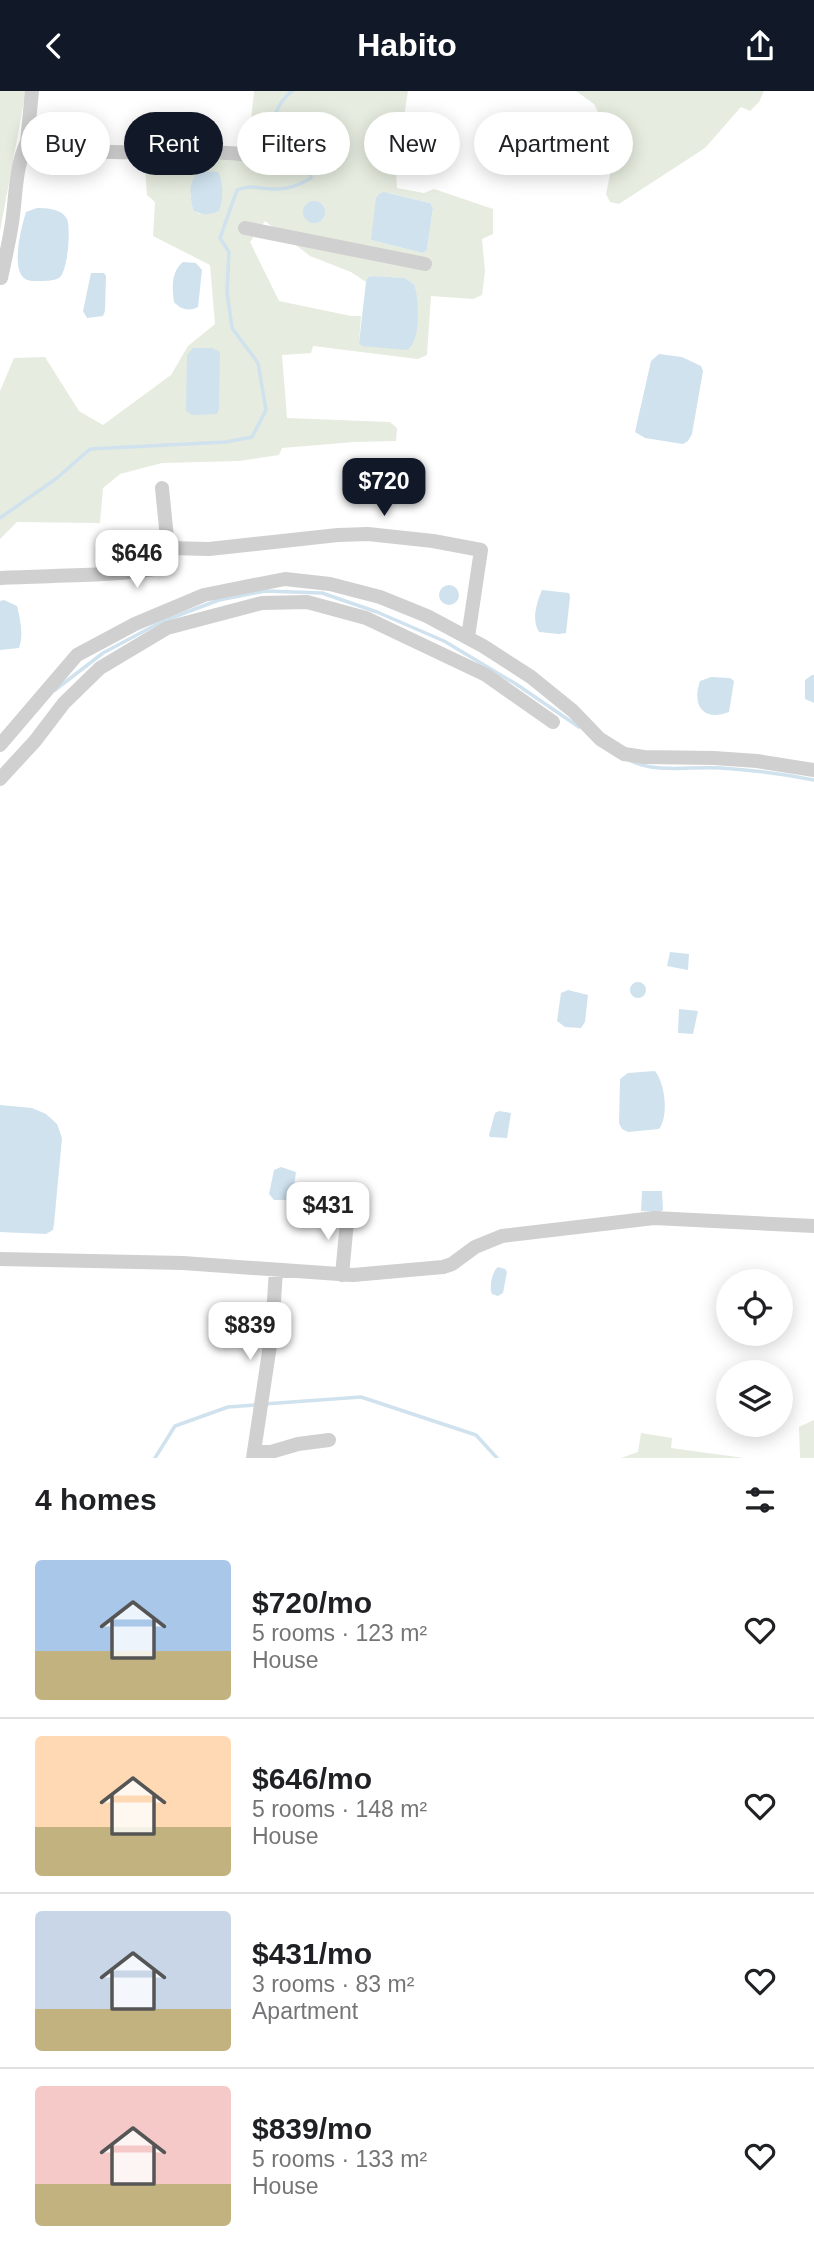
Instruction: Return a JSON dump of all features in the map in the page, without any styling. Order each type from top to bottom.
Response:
[{"type":"street","points":[[30,112],[32,91]]},
{"type":"street","points":[[110,152],[237,154]]},
{"type":"street","points":[[2,278],[21,157]]},
{"type":"street","points":[[245,228],[425,264]]},
{"type":"street","points":[[0,578],[60,574],[128,574],[166,567],[168,548],[162,488]]},
{"type":"street","points":[[168,548],[209,549],[368,534],[433,541],[481,550],[468,637]]},
{"type":"street","points":[[0,745],[77,655],[135,624],[204,595],[285,579],[330,584],[380,597],[427,616],[468,637],[531,677],[573,711],[600,739],[624,754],[735,759],[814,771]]},
{"type":"street","points":[[0,779],[35,741],[64,703],[100,669],[167,628],[262,603],[307,602],[366,618],[486,675],[552,722]]},
{"type":"street","points":[[342,1275],[348,1211],[343,1203]]},
{"type":"street","points":[[0,1259],[130,1260],[342,1275],[429,1269],[452,1263],[475,1247],[502,1236],[628,1220],[654,1218],[814,1226]]},
{"type":"street","points":[[276,1270],[272,1332],[253,1455],[329,1440]]},
{"type":"shaded area","points":[[0,91],[25,91],[25,96],[0,231]]},
{"type":"shaded area","points":[[254,91],[408,91],[405,112],[364,112],[364,175],[396,175],[397,188],[424,193],[434,189],[493,209],[493,234],[482,239],[485,271],[482,295],[473,299],[431,296],[427,355],[418,359],[313,346],[311,353],[282,355],[287,418],[390,422],[397,428],[396,441],[282,448],[279,455],[239,461],[162,463],[120,474],[103,488],[100,523],[17,522],[0,539],[0,391],[14,358],[45,357],[79,411],[103,425],[171,375],[188,346],[215,324],[210,265],[153,236],[155,202],[147,195],[145,175],[223,175],[223,148],[236,147],[237,175],[350,175],[350,112],[252,112]],"holes":[[[190,193],[212,214],[199,214],[193,210]],[[389,193],[430,203],[433,208],[427,250],[423,253],[371,240]],[[265,221],[310,256],[351,272],[366,282],[368,277],[373,276],[405,278],[415,285],[416,290],[359,343],[361,316],[279,301],[250,242]]]},
{"type":"shaded area","points":[[576,91],[764,91],[759,102],[750,111],[741,107],[705,148],[619,204],[610,202],[606,194],[610,175],[633,175],[633,112],[598,112],[594,104]]},
{"type":"shaded area","points":[[814,1420],[814,1458],[800,1458],[799,1427]]},
{"type":"shaded area","points":[[641,1433],[672,1438],[671,1448],[744,1458],[621,1458],[638,1452]]},
{"type":"water","points":[[196,175],[220,175],[222,191],[219,211],[206,214],[193,210],[193,179]]},
{"type":"water","points":[[384,192],[430,203],[433,208],[427,250],[423,253],[371,240],[376,198]]},
{"type":"water","points":[[314,201],[322,204],[325,212],[322,220],[314,223],[306,220],[303,212],[306,204]]},
{"type":"water","points":[[37,208],[58,211],[67,219],[67,259],[62,274],[54,280],[27,280],[19,268],[18,248],[26,212]]},
{"type":"water","points":[[183,262],[196,263],[202,270],[198,307],[191,309],[182,308],[174,302],[174,275]]},
{"type":"water","points":[[91,273],[104,273],[106,276],[105,311],[103,316],[87,318],[83,311]]},
{"type":"water","points":[[368,277],[405,278],[415,285],[417,329],[412,345],[407,350],[362,346],[359,343],[366,282]]},
{"type":"water","points":[[193,348],[212,348],[220,352],[217,414],[192,415],[186,411],[187,355]]},
{"type":"water","points":[[659,354],[682,357],[701,366],[703,371],[692,434],[683,444],[645,438],[635,432],[651,361]]},
{"type":"water","points":[[449,585],[456,588],[459,595],[456,602],[449,605],[442,602],[439,595],[442,588]]},
{"type":"water","points":[[542,590],[569,593],[566,633],[539,632],[535,616]]},
{"type":"water","points":[[0,601],[17,606],[21,632],[19,648],[0,650]]},
{"type":"water","points":[[812,675],[814,703],[805,699],[805,680]]},
{"type":"water","points":[[711,677],[730,678],[734,681],[729,712],[712,715],[701,709],[697,697],[700,681]]},
{"type":"water","points":[[670,952],[689,954],[688,970],[667,966]]},
{"type":"water","points":[[635,982],[641,982],[646,990],[644,996],[635,998],[630,993],[630,987]]},
{"type":"water","points":[[568,990],[588,995],[585,1022],[581,1028],[565,1027],[557,1021],[561,993]]},
{"type":"water","points":[[679,1009],[698,1011],[693,1034],[678,1033]]},
{"type":"water","points":[[655,1071],[661,1083],[664,1100],[664,1116],[659,1129],[628,1132],[622,1129],[619,1123],[620,1079],[628,1073]]},
{"type":"water","points":[[0,1105],[32,1108],[46,1114],[57,1124],[62,1138],[53,1230],[46,1234],[0,1232]]},
{"type":"water","points":[[495,1113],[511,1113],[507,1138],[489,1135]]},
{"type":"water","points":[[281,1167],[296,1172],[292,1200],[274,1200],[269,1194],[274,1170]]},
{"type":"water","points":[[642,1191],[662,1191],[663,1210],[641,1211]]},
{"type":"water","points":[[498,1267],[507,1272],[503,1293],[498,1296],[492,1294],[491,1288]]},
{"type":"waterway","points":[[0,518],[57,478],[90,449],[226,442],[252,437],[266,410],[258,363],[232,328],[227,292],[229,252],[220,238],[237,190],[251,187],[282,189],[311,178],[309,164],[269,139],[279,107],[292,91]]},
{"type":"waterway","points":[[55,690],[103,653],[163,621],[219,600],[265,591],[322,593],[377,612],[444,641],[516,684],[579,727]]},
{"type":"waterway","points":[[629,760],[651,767],[733,769],[814,780]]},
{"type":"waterway","points":[[264,1404],[361,1397],[476,1435],[497,1458]]},
{"type":"waterway","points":[[155,1458],[175,1426],[228,1407],[256,1405]]}]
